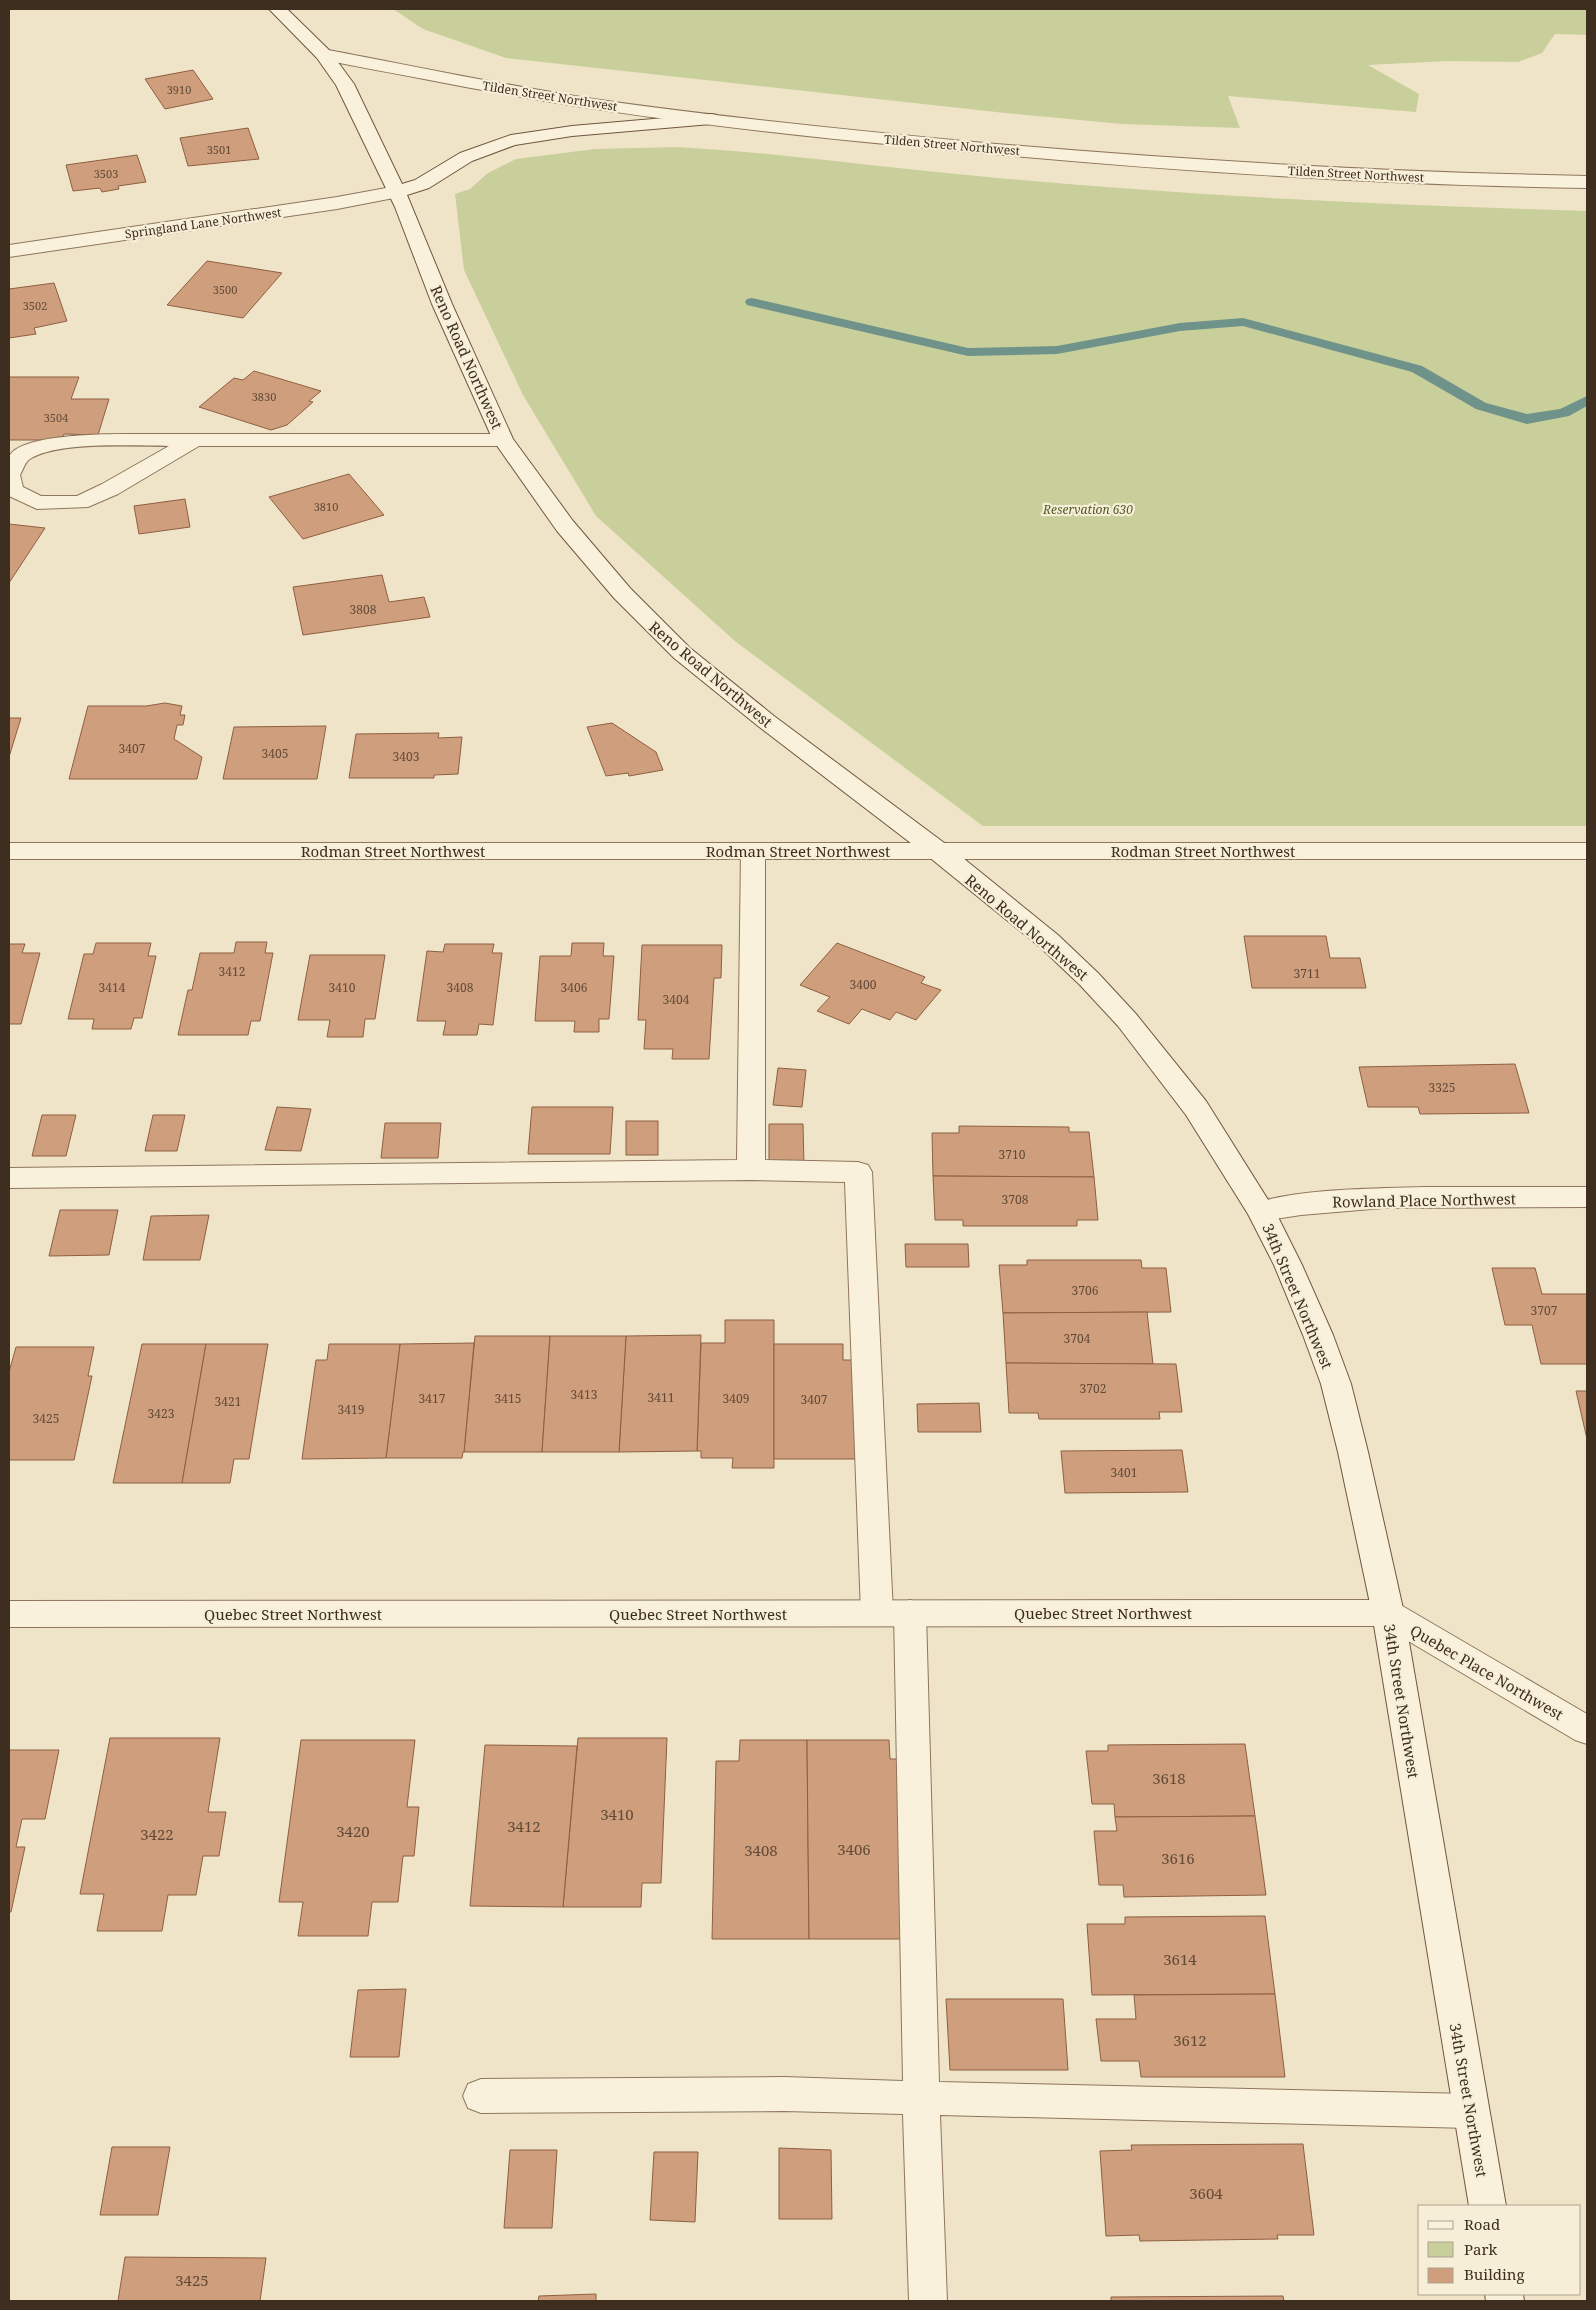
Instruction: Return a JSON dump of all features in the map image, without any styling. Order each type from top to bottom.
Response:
[{"type":"street","name":"Reno Road Northwest","points":[[278,9],[323,54],[345,84],[397,192],[442,304],[503,440],[548,504],[596,564],[667,639],[760,717],[938,851],[1049,941],[1089,979],[1127,1020],[1196,1108],[1261,1211]]},
{"type":"street","name":"Tilden Street Northwest","points":[[323,54],[542,96],[711,119],[900,140],[1118,160],[1311,172],[1587,182]]},
{"type":"street","name":"Springland Lane Northwest","points":[[9,251],[328,205],[397,192],[422,184],[466,157],[511,140],[565,132],[711,119]]},
{"type":"street","points":[[193,441],[110,489],[80,502],[37,503],[13,490],[10,475],[21,456],[49,446],[73,442],[193,441],[503,440]]},
{"type":"street","name":"Rodman Street Northwest","points":[[9,851],[1587,851]]},
{"type":"street","points":[[752,1170],[753,851]]},
{"type":"street","points":[[9,1178],[752,1170],[858,1172],[877,1613]]},
{"type":"street","name":"Rowland Place Northwest","points":[[1261,1211],[1305,1203],[1352,1199],[1587,1197]]},
{"type":"street","name":"34th Street Northwest","points":[[1261,1211],[1288,1265],[1318,1335],[1336,1384],[1354,1452],[1388,1613],[1470,2111],[1488,2205]]},
{"type":"street","points":[[910,1613],[921,2099],[928,2301]]},
{"type":"street","name":"Quebec Street Northwest","points":[[9,1614],[1388,1613]]},
{"type":"street","name":"Quebec Place Northwest","points":[[1388,1613],[1587,1730]]},
{"type":"street","points":[[482,2096],[784,2094],[921,2099],[1470,2111]]},
{"type":"green space","points":[[393,9],[1587,9],[1587,35],[1555,34],[1542,53],[1518,62],[1447,61],[1368,65],[1419,94],[1416,112],[1228,96],[1240,128],[1122,124],[1005,113],[506,58],[423,29]]},
{"type":"green space","name":"Reservation 630","points":[[677,147],[1063,184],[1212,195],[1362,203],[1587,211],[1587,826],[983,826],[736,642],[596,516],[523,395],[464,270],[455,194],[470,189],[488,173],[516,159],[595,149]]},
{"type":"building","points":[[193,70],[213,99],[165,109],[145,79]]},
{"type":"building","points":[[248,128],[259,159],[188,166],[180,138]]},
{"type":"building","points":[[137,155],[146,182],[118,186],[119,189],[102,192],[100,188],[73,191],[66,165]]},
{"type":"building","points":[[207,261],[282,273],[243,318],[167,305]]},
{"type":"building","points":[[54,283],[67,321],[34,328],[36,334],[9,338],[9,289]]},
{"type":"building","points":[[254,371],[321,391],[309,401],[313,402],[287,425],[271,430],[199,407],[234,378],[243,380]]},
{"type":"building","points":[[9,377],[79,377],[71,399],[109,399],[98,435],[64,434],[61,440],[9,440]]},
{"type":"building","points":[[349,474],[384,515],[303,539],[269,497]]},
{"type":"building","points":[[185,499],[190,527],[139,534],[134,506]]},
{"type":"building","points":[[9,524],[45,528],[9,583]]},
{"type":"building","points":[[382,575],[389,602],[424,597],[430,617],[303,635],[293,587]]},
{"type":"building","points":[[165,703],[182,706],[180,715],[185,715],[183,725],[177,725],[174,739],[202,757],[197,779],[69,779],[88,706],[146,706]]},
{"type":"building","points":[[9,718],[21,718],[9,757]]},
{"type":"building","points":[[612,723],[656,752],[663,770],[629,776],[628,773],[606,776],[587,727]]},
{"type":"building","points":[[326,726],[317,779],[223,779],[234,727]]},
{"type":"building","points":[[439,733],[438,738],[462,737],[458,774],[434,775],[434,778],[349,778],[356,734]]},
{"type":"building","points":[[1244,936],[1326,936],[1330,958],[1360,958],[1366,988],[1252,988]]},
{"type":"building","points":[[236,942],[267,942],[265,953],[273,953],[260,1021],[251,1021],[248,1035],[178,1035],[188,990],[192,990],[200,953],[234,953]]},
{"type":"building","points":[[96,943],[151,943],[148,956],[156,956],[142,1018],[134,1018],[131,1029],[92,1029],[94,1019],[68,1019],[84,954],[93,954]]},
{"type":"building","points":[[572,943],[604,943],[603,956],[614,956],[609,1019],[599,1019],[599,1032],[574,1032],[575,1021],[535,1021],[540,956],[571,956]]},
{"type":"building","points":[[837,943],[925,977],[921,983],[941,990],[916,1020],[896,1012],[890,1020],[862,1009],[849,1024],[817,1011],[830,997],[800,985]]},
{"type":"building","points":[[9,944],[25,944],[22,953],[40,953],[21,1024],[9,1024]]},
{"type":"building","points":[[445,944],[494,944],[492,953],[502,953],[493,1025],[479,1024],[477,1035],[443,1035],[446,1021],[417,1021],[427,951],[443,952]]},
{"type":"building","points":[[642,945],[722,945],[721,978],[714,978],[709,1059],[672,1059],[673,1049],[644,1049],[646,1020],[638,1020]]},
{"type":"building","points":[[310,955],[385,955],[375,1019],[365,1019],[363,1037],[327,1037],[330,1020],[298,1020]]},
{"type":"building","points":[[1515,1064],[1529,1113],[1420,1114],[1418,1107],[1368,1107],[1359,1067]]},
{"type":"building","points":[[778,1068],[806,1070],[802,1107],[773,1105]]},
{"type":"building","points":[[277,1107],[311,1109],[301,1151],[265,1150]]},
{"type":"building","points":[[532,1107],[613,1107],[610,1154],[528,1154]]},
{"type":"building","points":[[42,1115],[76,1115],[66,1156],[32,1156]]},
{"type":"building","points":[[153,1115],[185,1115],[177,1151],[145,1151]]},
{"type":"building","points":[[626,1121],[658,1121],[658,1155],[626,1155]]},
{"type":"building","points":[[385,1123],[441,1123],[438,1158],[381,1158]]},
{"type":"building","points":[[769,1124],[803,1124],[804,1166],[769,1166]]},
{"type":"building","points":[[959,1126],[1069,1127],[1069,1132],[1089,1132],[1094,1177],[933,1176],[932,1133],[959,1133]]},
{"type":"building","points":[[933,1176],[1094,1177],[1098,1220],[1077,1220],[1077,1226],[963,1226],[963,1220],[935,1220]]},
{"type":"building","points":[[60,1210],[118,1210],[109,1255],[49,1256]]},
{"type":"building","points":[[209,1215],[200,1260],[143,1260],[151,1216]]},
{"type":"building","points":[[905,1244],[968,1244],[969,1267],[906,1267]]},
{"type":"building","points":[[1027,1260],[1141,1260],[1142,1268],[1166,1268],[1171,1312],[1003,1313],[999,1265],[1027,1265]]},
{"type":"building","points":[[1492,1268],[1535,1268],[1542,1294],[1587,1294],[1587,1364],[1541,1364],[1532,1325],[1505,1325]]},
{"type":"building","points":[[1147,1312],[1153,1364],[1006,1363],[1003,1313]]},
{"type":"building","points":[[725,1320],[774,1320],[774,1468],[732,1468],[733,1458],[701,1458],[701,1451],[697,1451],[701,1343],[725,1343]]},
{"type":"building","points":[[701,1335],[697,1451],[619,1452],[626,1336]]},
{"type":"building","points":[[475,1336],[550,1336],[542,1452],[464,1452]]},
{"type":"building","points":[[550,1336],[626,1336],[619,1452],[542,1452]]},
{"type":"building","points":[[474,1343],[462,1458],[386,1458],[400,1344]]},
{"type":"building","points":[[142,1344],[206,1344],[182,1483],[113,1483]]},
{"type":"building","points":[[206,1344],[268,1344],[249,1459],[234,1459],[230,1483],[182,1483]]},
{"type":"building","points":[[329,1344],[400,1344],[386,1458],[302,1459],[316,1360],[327,1360]]},
{"type":"building","points":[[774,1344],[843,1344],[843,1360],[853,1360],[856,1459],[774,1459]]},
{"type":"building","points":[[16,1347],[94,1347],[88,1376],[92,1376],[74,1460],[9,1460],[9,1372]]},
{"type":"building","points":[[1006,1363],[1176,1364],[1182,1412],[1159,1412],[1160,1419],[1039,1419],[1038,1413],[1009,1413]]},
{"type":"building","points":[[1576,1391],[1587,1391],[1587,1439]]},
{"type":"building","points":[[979,1403],[981,1432],[918,1432],[917,1404]]},
{"type":"building","points":[[1182,1450],[1188,1492],[1065,1493],[1061,1451]]},
{"type":"building","points":[[110,1738],[220,1738],[208,1812],[226,1812],[219,1856],[203,1856],[196,1895],[168,1895],[162,1931],[97,1931],[104,1894],[80,1894]]},
{"type":"building","points":[[578,1738],[667,1738],[661,1883],[642,1883],[641,1907],[563,1907]]},
{"type":"building","points":[[301,1740],[415,1740],[407,1807],[419,1807],[414,1856],[403,1856],[398,1902],[372,1902],[368,1936],[298,1936],[303,1902],[279,1902]]},
{"type":"building","points":[[740,1740],[807,1740],[809,1939],[712,1939],[716,1761],[739,1761]]},
{"type":"building","points":[[807,1740],[889,1740],[890,1759],[898,1759],[903,1939],[809,1939]]},
{"type":"building","points":[[1245,1744],[1255,1816],[1115,1817],[1114,1804],[1092,1804],[1086,1751],[1108,1751],[1108,1745]]},
{"type":"building","points":[[485,1745],[577,1746],[563,1907],[470,1906]]},
{"type":"building","points":[[9,1750],[59,1750],[45,1819],[22,1819],[16,1847],[25,1847],[11,1912],[9,1912]]},
{"type":"building","points":[[1255,1816],[1266,1895],[1124,1897],[1123,1885],[1099,1885],[1094,1831],[1117,1831],[1115,1817]]},
{"type":"building","points":[[1265,1916],[1275,1994],[1092,1995],[1087,1924],[1125,1924],[1125,1917]]},
{"type":"building","points":[[406,1989],[399,2057],[350,2057],[358,1990]]},
{"type":"building","points":[[1275,1994],[1285,2077],[1141,2077],[1139,2061],[1101,2061],[1096,2019],[1136,2019],[1134,1995]]},
{"type":"building","points":[[946,1999],[1063,1999],[1068,2070],[950,2070]]},
{"type":"building","points":[[1303,2144],[1314,2235],[1277,2235],[1278,2239],[1140,2241],[1139,2235],[1106,2236],[1100,2151],[1132,2150],[1131,2145]]},
{"type":"building","points":[[112,2147],[170,2147],[158,2215],[100,2215]]},
{"type":"building","points":[[779,2148],[831,2150],[832,2219],[779,2219]]},
{"type":"building","points":[[510,2150],[557,2150],[552,2228],[504,2228]]},
{"type":"building","points":[[654,2152],[698,2152],[695,2222],[650,2220]]},
{"type":"building","points":[[125,2257],[266,2258],[260,2301],[118,2301]]},
{"type":"building","points":[[596,2294],[596,2301],[538,2301],[539,2296]]},
{"type":"building","points":[[1283,2296],[1284,2301],[1111,2301],[1111,2297]]},
{"type":"waterway","points":[[752,302],[968,352],[1057,350],[1180,327],[1243,322],[1417,369],[1481,406],[1527,419],[1564,413],[1587,400]]}]
